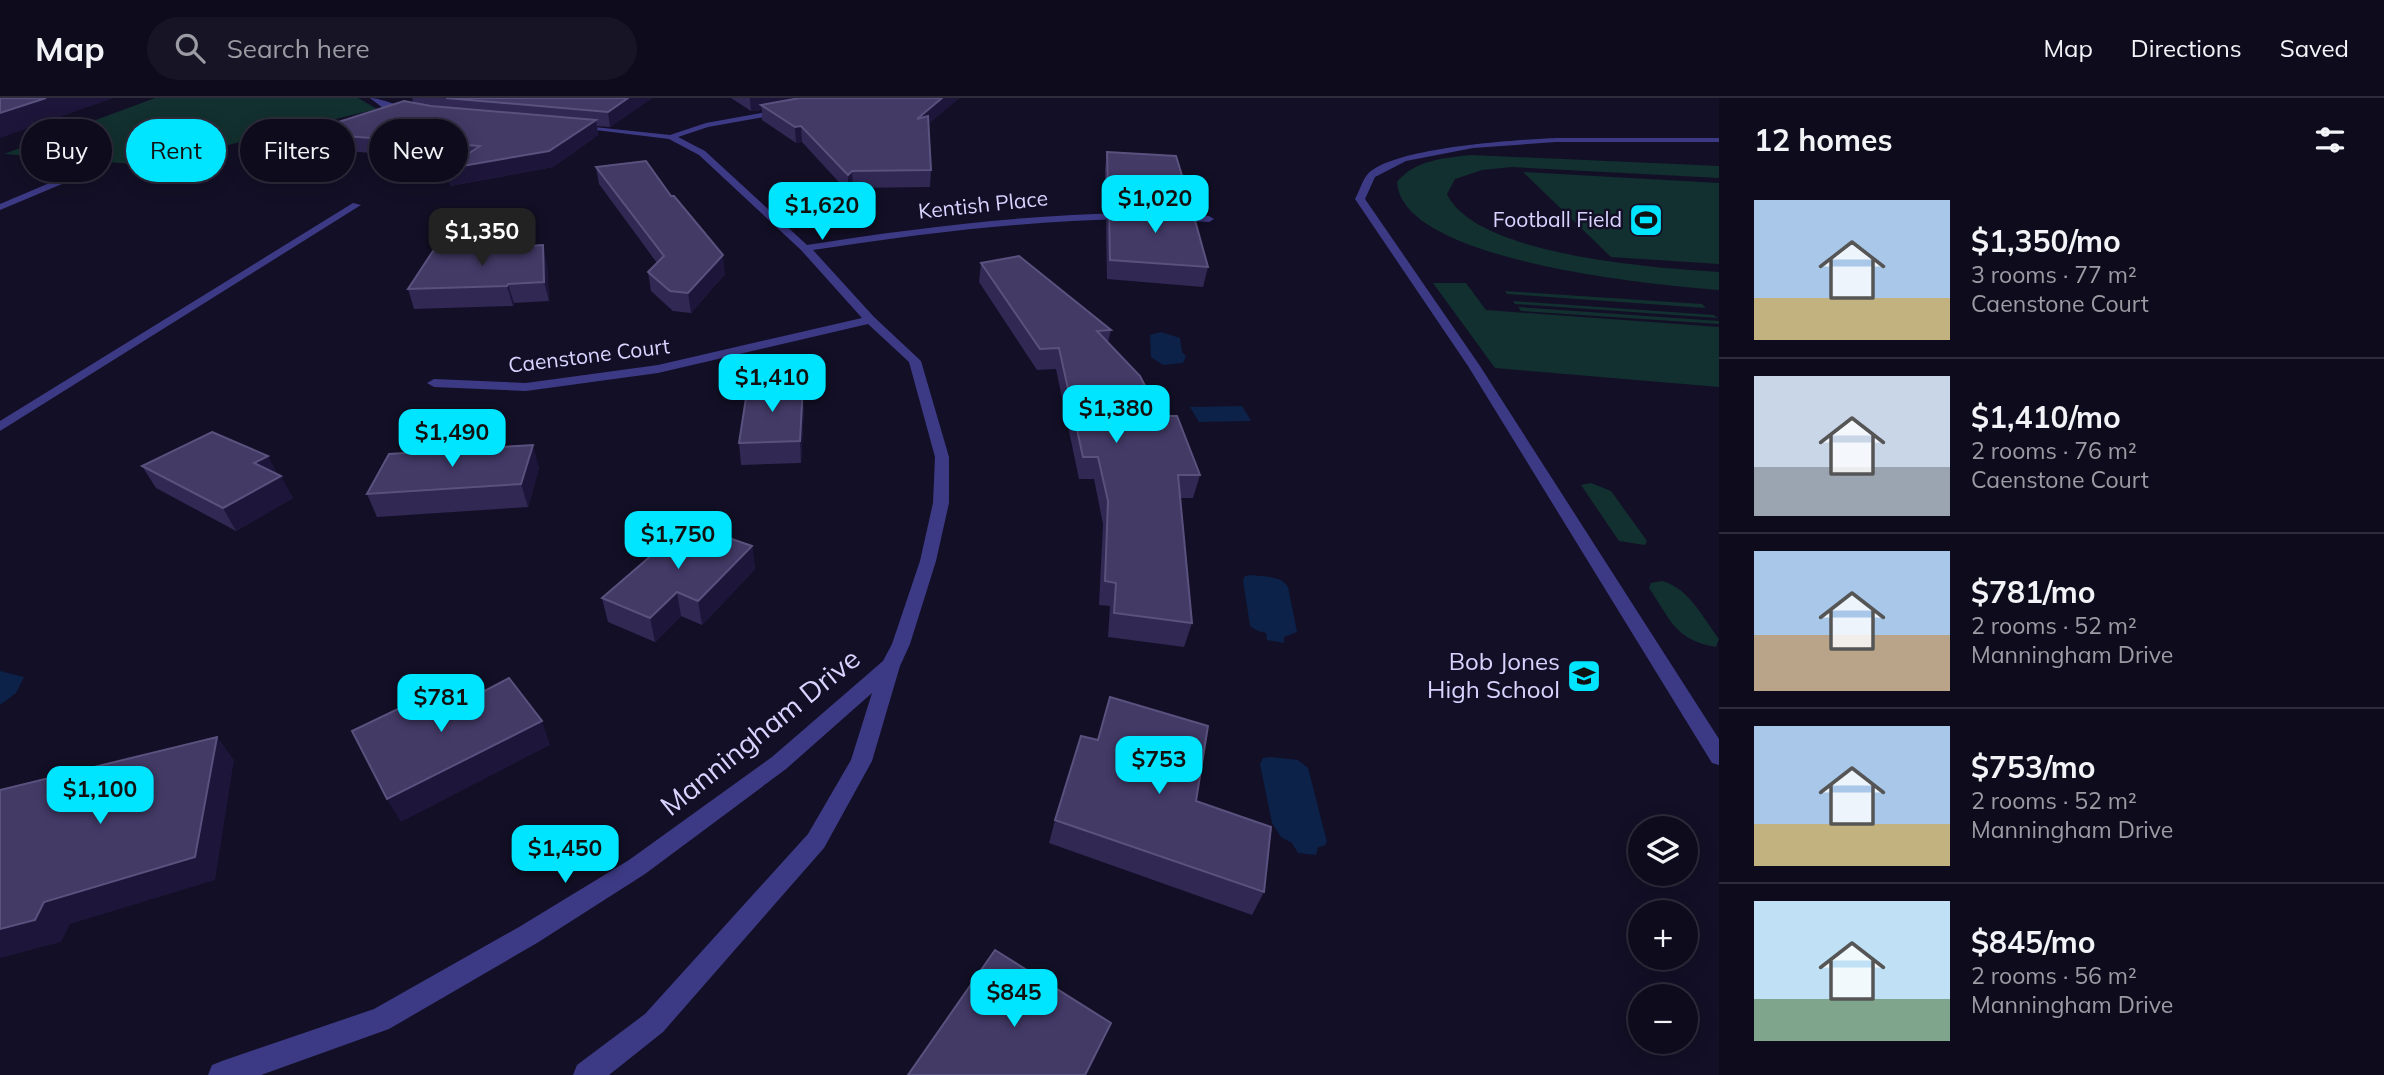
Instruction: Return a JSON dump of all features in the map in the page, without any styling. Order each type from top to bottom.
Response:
[{"type":"street","points":[[374,98],[386,106],[423,114]]},
{"type":"street","points":[[671,137],[706,125],[789,110]]},
{"type":"street","name":"Manningham Drive","points":[[561,127],[671,137],[702,153],[805,248],[870,320],[915,360],[942,457],[941,503],[928,561],[901,644],[890,666],[862,761],[816,841],[654,1023],[587,1075]]},
{"type":"street","points":[[1719,140],[1556,140],[1473,146],[1404,159],[1371,175],[1360,199],[1474,366],[1719,757]]},
{"type":"street","points":[[0,207],[60,182]]},
{"type":"street","points":[[0,427],[356,205]]},
{"type":"street","name":"Kentish Place","points":[[805,248],[984,222],[1060,216],[1142,217]]},
{"type":"street","points":[[1155,217],[1209,219]]},
{"type":"street","name":"Caenstone Court","points":[[434,383],[526,387],[645,371],[870,320]]},
{"type":"street","name":"Manningham Drive","points":[[222,1075],[380,1020],[528,935],[637,867],[779,763],[890,666]]},
{"type":"green space","points":[[155,98],[358,98],[377,109],[336,119],[240,119],[240,142],[226,146],[226,119],[126,119],[126,163],[112,162],[112,119],[98,119]]},
{"type":"green space","points":[[21,148],[21,155],[4,154]]},
{"type":"green space","points":[[1471,155],[1719,166],[1719,178],[1512,167],[1482,170],[1455,179],[1447,194],[1464,215],[1493,232],[1529,245],[1613,262],[1719,272],[1719,290],[1591,275],[1536,264],[1484,250],[1440,232],[1409,209],[1397,182],[1421,165],[1440,159]]},
{"type":"green space","name":"Football Field","points":[[1523,172],[1719,183],[1719,264],[1611,257]]},
{"type":"green space","points":[[1433,283],[1466,283],[1486,310],[1719,327],[1719,387],[1495,368]]},
{"type":"green space","points":[[1505,291],[1702,304],[1706,308],[1507,294]]},
{"type":"green space","points":[[1513,301],[1714,315],[1718,318],[1515,304]]},
{"type":"green space","points":[[1518,307],[1719,321],[1719,324],[1521,311]]},
{"type":"green space","points":[[1591,483],[1611,491],[1647,541],[1645,545],[1619,541],[1581,485]]},
{"type":"green space","points":[[1662,581],[1680,590],[1695,605],[1719,639],[1716,647],[1691,639],[1675,627],[1649,588],[1651,583]]},
{"type":"water","points":[[1161,332],[1180,338],[1182,352],[1186,356],[1183,363],[1163,365],[1151,357],[1150,335]]},
{"type":"water","points":[[1242,406],[1251,421],[1199,422],[1190,407]]},
{"type":"water","points":[[1245,576],[1277,578],[1288,587],[1297,632],[1284,637],[1284,643],[1267,640],[1266,633],[1250,626],[1243,580]]},
{"type":"water","points":[[0,671],[24,677],[16,693],[0,705]]},
{"type":"water","points":[[1263,758],[1298,760],[1308,768],[1327,842],[1318,847],[1316,855],[1298,853],[1292,843],[1281,837],[1272,823],[1260,764]]},
{"type":"building","points":[[0,98],[46,98],[0,113]]},
{"type":"building","points":[[446,98],[628,98],[608,112]]},
{"type":"building","points":[[800,98],[942,98],[917,119],[928,116],[931,170],[852,171],[848,175],[801,126],[795,127],[761,105]]},
{"type":"building","points":[[404,101],[431,106],[596,120],[549,151],[468,165],[468,154],[480,146],[468,145],[468,119],[369,119],[369,138],[355,137],[355,119],[348,119]]},
{"type":"building","points":[[1107,152],[1176,156],[1188,195],[1108,194]]},
{"type":"building","points":[[646,161],[671,196],[674,196],[723,255],[688,293],[670,291],[648,272],[664,256],[596,167]]},
{"type":"building","points":[[1109,205],[1191,206],[1208,267],[1110,260]]},
{"type":"building","points":[[543,245],[544,282],[408,289],[433,251]]},
{"type":"building","points":[[1019,256],[1111,330],[1097,331],[1140,376],[1161,416],[1177,416],[1200,475],[1178,475],[1192,623],[1114,613],[1116,583],[1105,581],[1108,501],[1098,457],[1083,457],[1059,348],[1040,349],[981,263]]},
{"type":"building","points":[[803,384],[800,441],[739,443],[748,385]]},
{"type":"building","points":[[212,432],[268,456],[254,463],[281,476],[223,508],[142,466]]},
{"type":"building","points":[[533,445],[521,484],[367,494],[389,454]]},
{"type":"building","points":[[688,524],[752,546],[698,601],[677,592],[650,618],[602,598]]},
{"type":"building","points":[[509,678],[542,721],[387,799],[352,731],[446,686],[460,704]]},
{"type":"building","points":[[1110,697],[1208,726],[1196,801],[1271,827],[1264,892],[1055,820],[1081,736],[1098,740]]},
{"type":"building","points":[[217,737],[195,857],[44,902],[35,920],[0,929],[0,790]]},
{"type":"building","points":[[995,950],[1111,1023],[1085,1075],[908,1075]]},
{"type":"place","name":"Football Field","points":[[1646,220]]},
{"type":"place","name":"Bob Jones High School","points":[[1584,676]]}]
